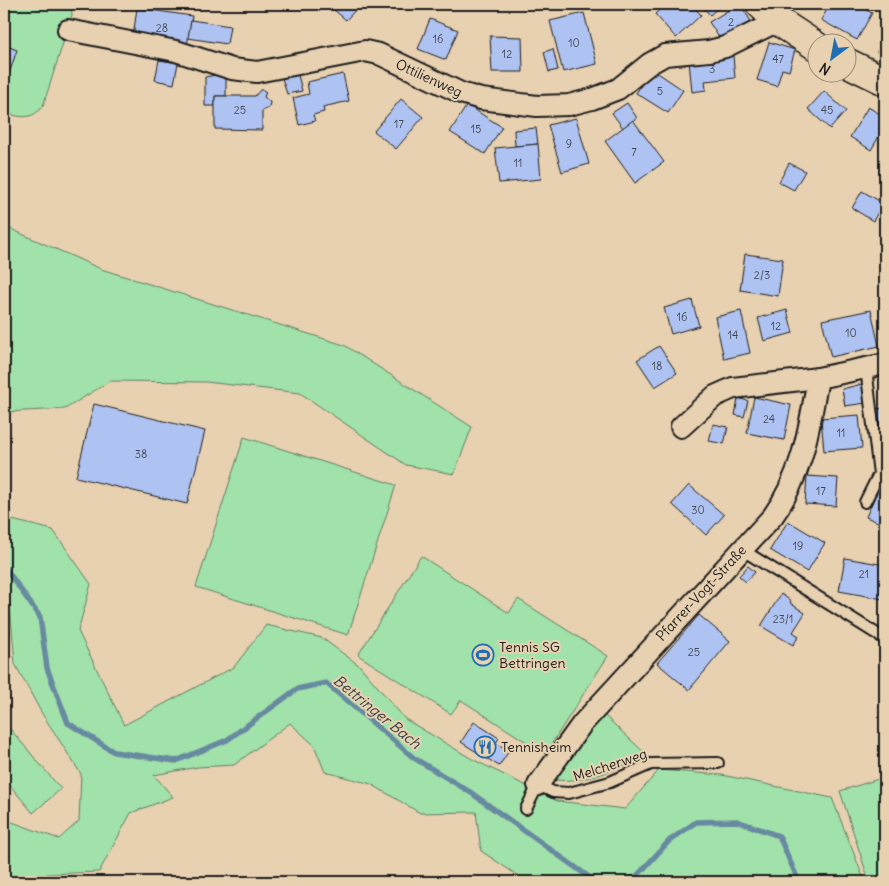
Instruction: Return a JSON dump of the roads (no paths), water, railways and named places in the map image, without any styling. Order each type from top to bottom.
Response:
[{"type":"main road","points":[[769,12],[806,39]]},
{"type":"main road","points":[[856,67],[885,82]]},
{"type":"street","name":"Ottilienweg","points":[[68,30],[176,51],[232,69],[257,72],[365,51],[379,54],[461,93],[481,99],[537,106],[569,105],[618,89],[649,64],[665,55],[709,51],[725,47],[769,12]]},
{"type":"street","points":[[681,427],[715,396],[733,388],[818,378],[885,364]]},
{"type":"street","name":"Pfarrer-Vogt-Straße","points":[[538,785],[582,724],[773,516],[787,495],[798,472],[811,420],[818,378]]},
{"type":"lane","points":[[865,502],[879,474],[866,368]]},
{"type":"lane","points":[[741,549],[885,639]]},
{"type":"lane","name":"Melcherweg","points":[[538,785],[553,792],[569,793],[610,782],[650,764],[718,763]]},
{"type":"lane","points":[[526,809],[538,785]]},
{"type":"waterway","name":"Bettringer Bach","points":[[4,566],[40,617],[47,668],[68,723],[114,752],[176,761],[227,740],[297,689],[326,683],[414,758],[470,792],[596,882]]},
{"type":"waterway","name":"Bettringer Bach","points":[[624,882],[637,876],[669,841],[696,822],[737,821],[779,836],[799,882]]},
{"type":"place","name":"Tennis SG Bettringen","points":[[483,655]]},
{"type":"place","name":"Tennisheim","points":[[485,747]]}]
